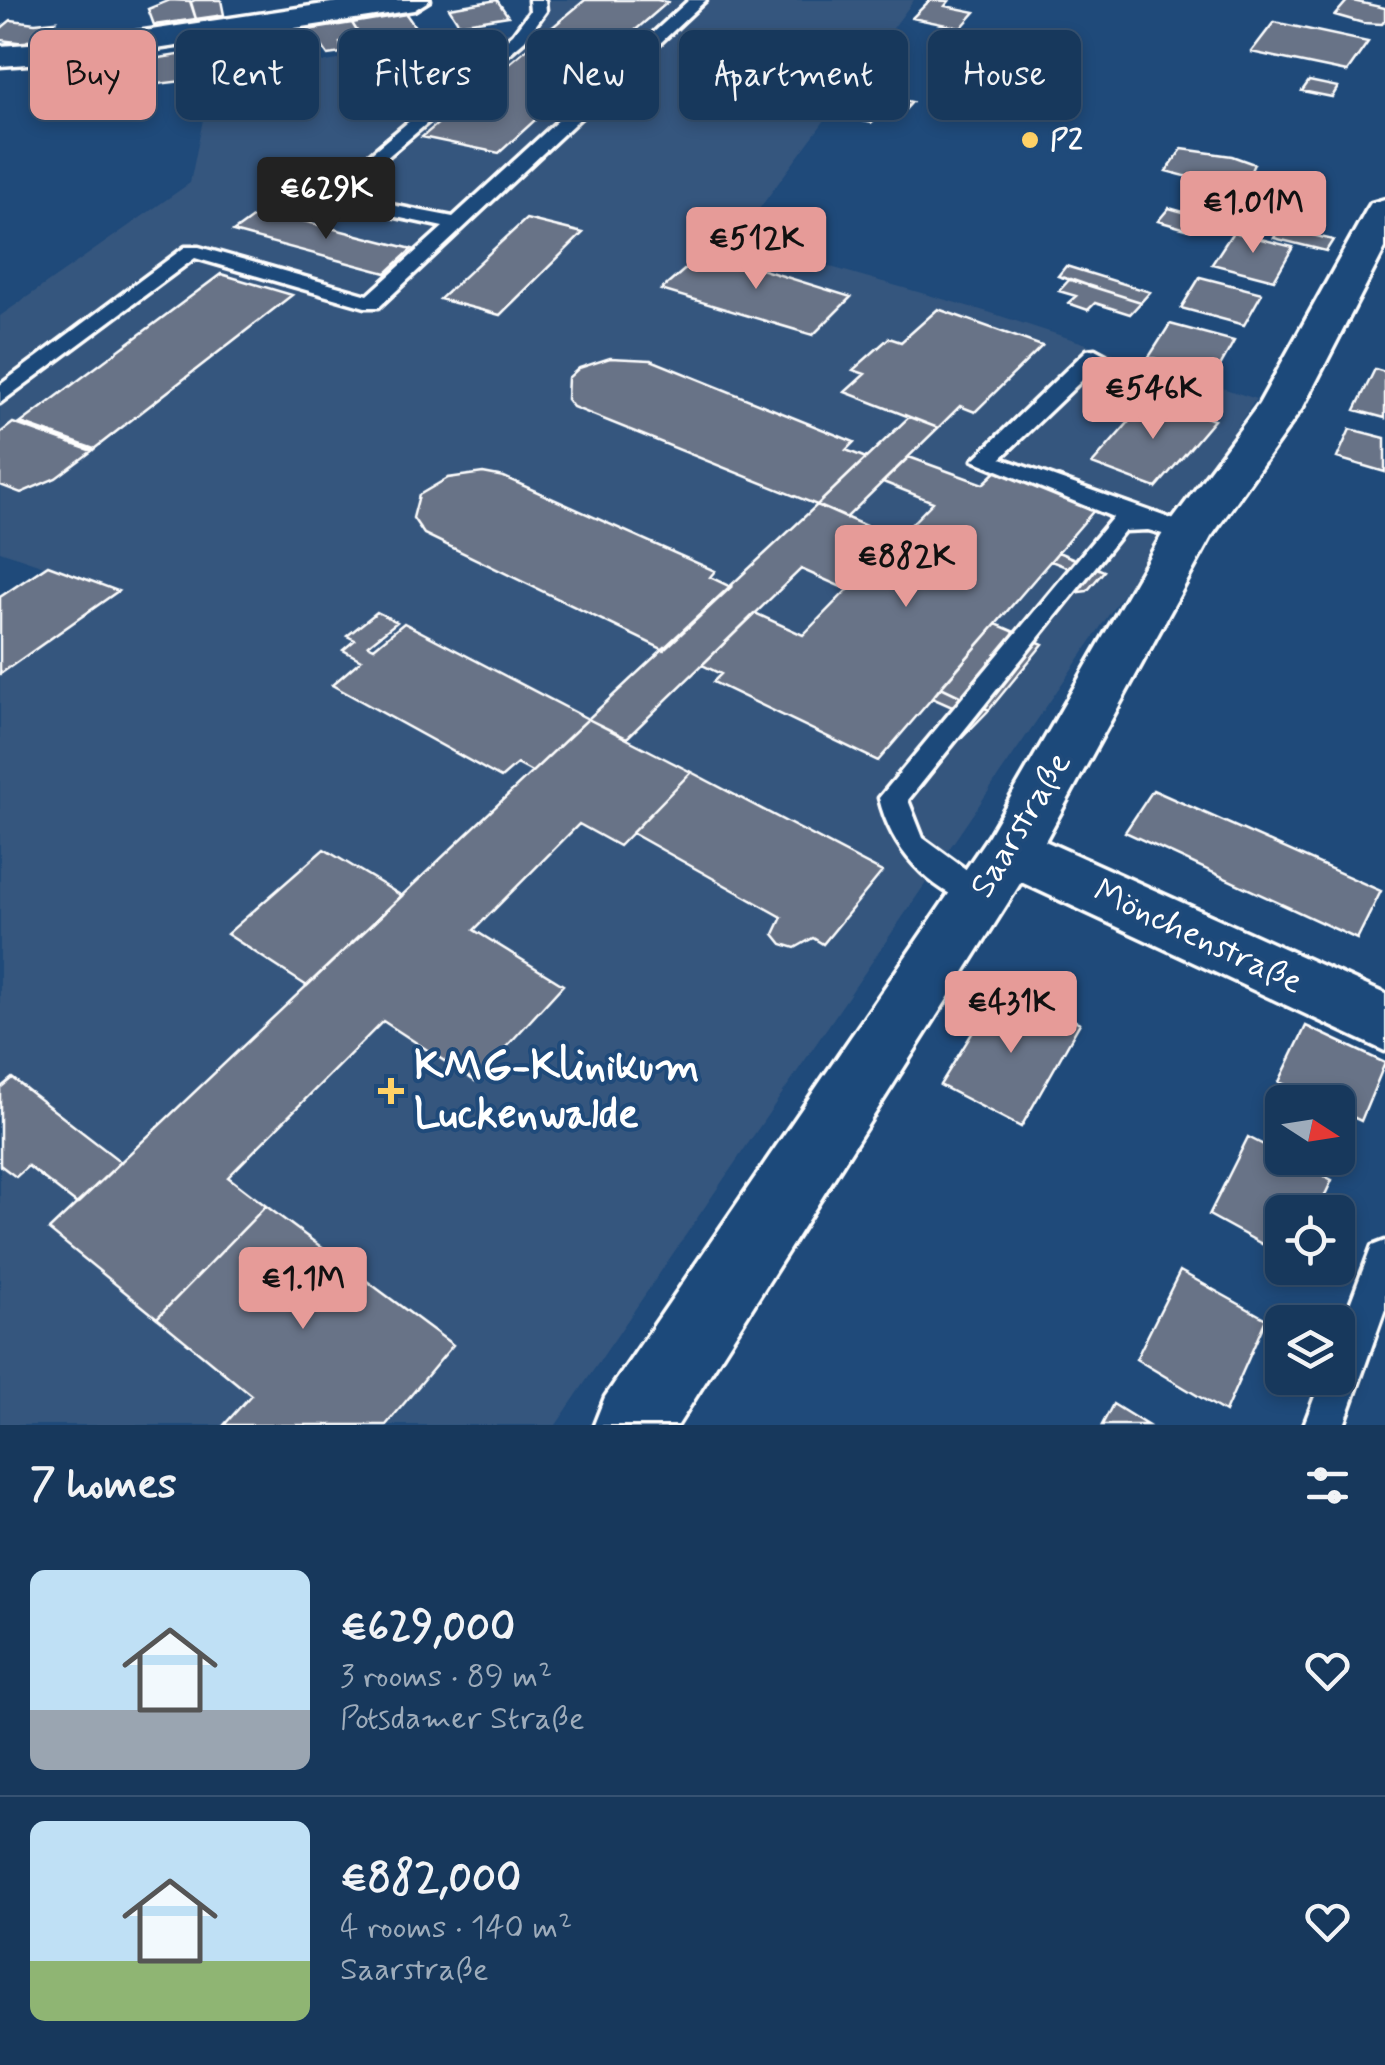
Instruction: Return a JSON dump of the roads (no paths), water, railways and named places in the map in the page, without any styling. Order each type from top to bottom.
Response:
[{"type":"street","points":[[0,56],[84,50],[414,0]]},
{"type":"street","name":"Saarstraße","points":[[633,1425],[995,873],[1168,528],[1280,407],[1385,211]]},
{"type":"street","name":"Mönchenstraße","points":[[995,873],[1385,1024]]},
{"type":"lane","points":[[456,224],[370,206],[348,180],[519,37],[538,11],[537,0]]},
{"type":"lane","points":[[0,396],[192,251],[372,302],[698,0]]},
{"type":"lane","points":[[1095,355],[985,460],[1168,528]]},
{"type":"lane","points":[[995,873],[921,856],[900,834],[893,798],[1117,524],[1168,528]]},
{"type":"lane","points":[[1324,1425],[1385,1258]]},
{"type":"place","name":"P2","points":[[1030,140]]},
{"type":"place","name":"KMG-Klinikum Luckenwalde","points":[[391,1091]]}]
